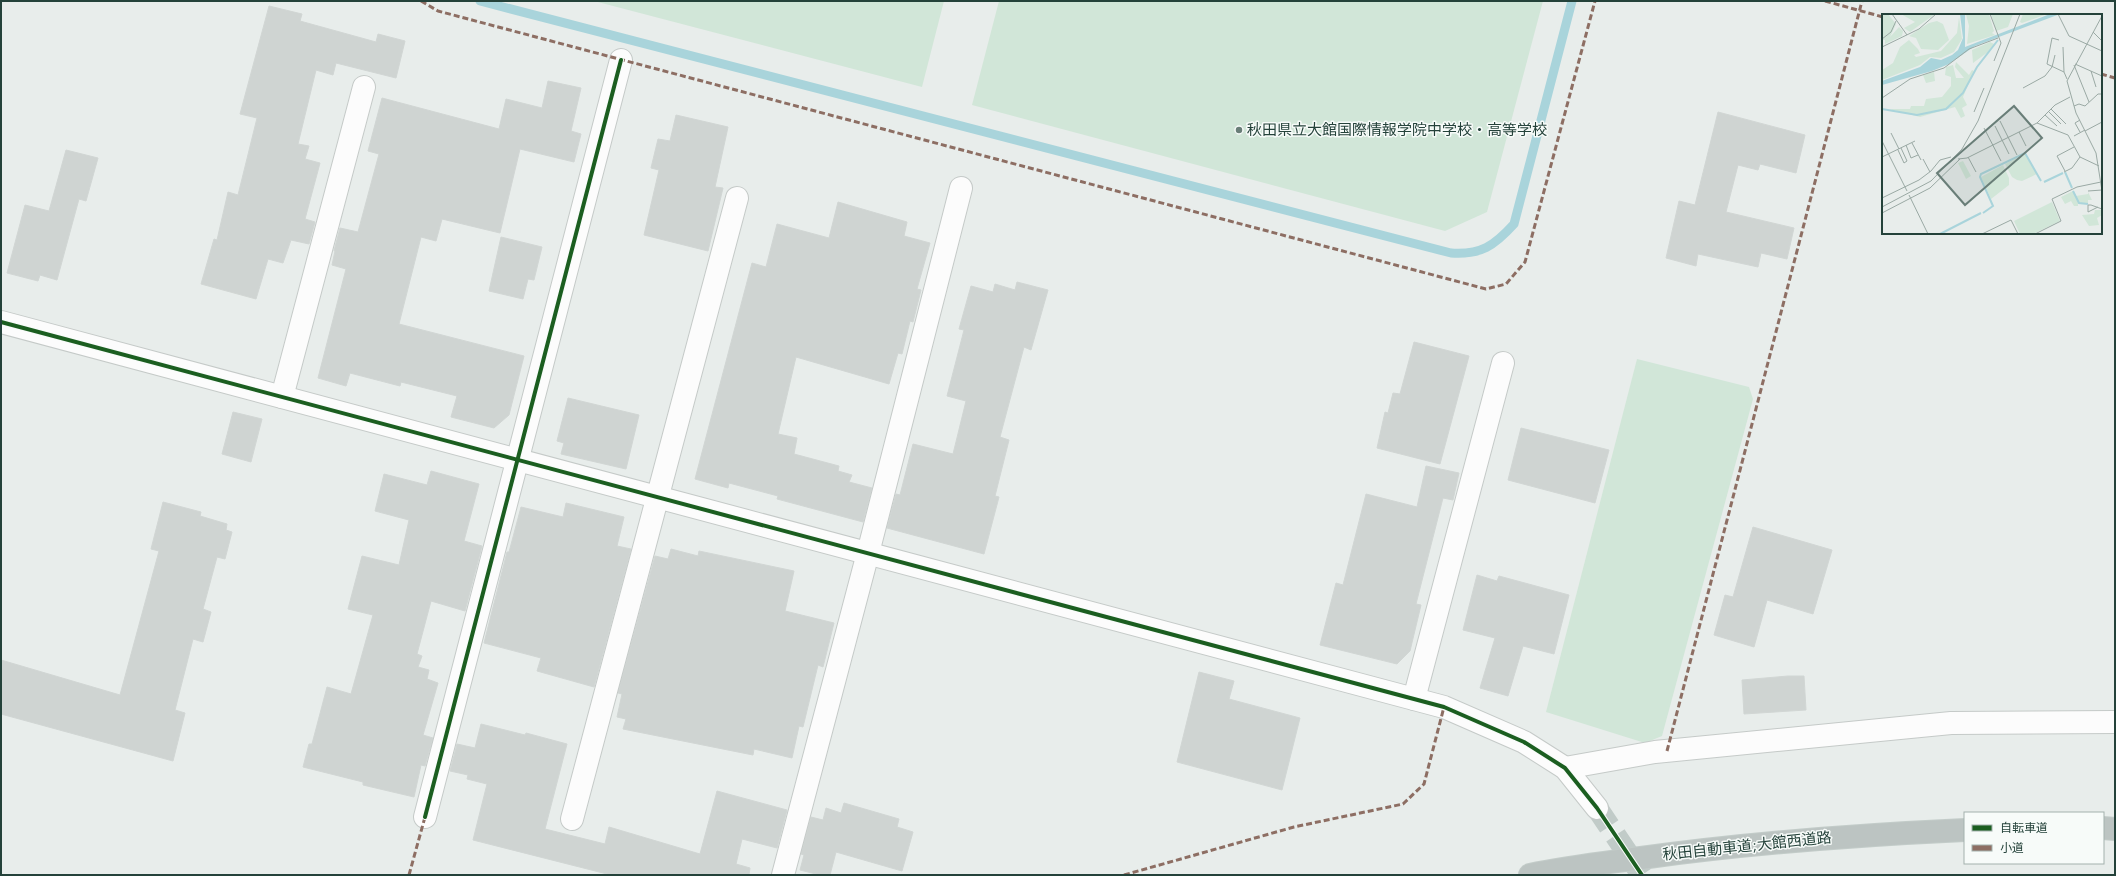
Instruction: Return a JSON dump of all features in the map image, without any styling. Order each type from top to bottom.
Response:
[{"type":"highway","points":[[2104,828],[2115,829]]},
{"type":"highway","name":"秋田自動車道;大館西道路","points":[[1530,875],[1702,850],[1858,835],[1964,830]]},
{"type":"street","points":[[425,817],[622,60]]},
{"type":"street","points":[[282,397],[364,87]]},
{"type":"street","points":[[783,875],[868,553],[961,188]]},
{"type":"street","points":[[572,819],[737,198]]},
{"type":"street","points":[[1,322],[1444,707],[1524,742],[1565,768],[1597,808]]},
{"type":"street","points":[[1414,699],[1503,363]]},
{"type":"street","points":[[1565,768],[1655,752],[1951,723],[2115,722]]},
{"type":"green space","points":[[594,1],[944,1],[922,87]]},
{"type":"green space","points":[[999,1],[1543,1],[1487,212],[1445,231],[972,105]]},
{"type":"green space","points":[[1637,359],[1749,387],[1753,399],[1662,736],[1645,743],[1546,712]]},
{"type":"building","points":[[269,6],[302,14],[300,21],[376,42],[378,34],[405,41],[396,78],[336,63],[333,75],[316,70],[298,144],[309,146],[305,159],[320,163],[305,219],[315,222],[309,244],[291,240],[283,263],[268,259],[256,299],[201,284],[214,239],[217,240],[228,192],[238,195],[257,118],[240,114]]},
{"type":"building","points":[[548,81],[581,88],[571,131],[581,134],[574,162],[520,149],[500,233],[442,219],[436,241],[421,237],[399,324],[524,356],[509,415],[494,428],[451,417],[457,396],[401,382],[400,386],[350,373],[346,386],[318,378],[346,269],[332,265],[334,251],[340,228],[358,232],[379,154],[368,151],[382,98],[499,129],[506,99],[542,108]]},
{"type":"building","points":[[1718,112],[1805,135],[1796,173],[1760,164],[1758,170],[1738,165],[1726,212],[1794,228],[1787,259],[1761,253],[1758,267],[1698,254],[1696,266],[1666,258],[1679,201],[1695,205]]},
{"type":"building","points":[[676,115],[728,127],[715,187],[723,188],[708,251],[644,235],[659,170],[651,168],[658,139],[670,141]]},
{"type":"building","points":[[66,150],[98,158],[86,201],[79,199],[57,280],[40,275],[38,281],[7,273],[25,205],[49,211]]},
{"type":"building","points":[[838,202],[907,222],[904,236],[930,243],[917,289],[921,290],[913,322],[910,321],[902,354],[898,353],[889,384],[796,357],[778,434],[797,438],[794,454],[839,466],[838,471],[852,475],[849,482],[872,488],[863,522],[777,499],[778,496],[729,483],[728,488],[695,479],[752,263],[766,267],[777,224],[829,238]]},
{"type":"building","points":[[501,237],[542,247],[534,280],[528,279],[523,299],[489,291]]},
{"type":"building","points":[[1017,282],[1048,290],[1031,350],[1024,347],[1000,437],[1009,440],[995,496],[999,497],[984,554],[887,528],[896,494],[900,495],[913,444],[953,454],[966,401],[947,396],[964,330],[959,329],[971,286],[993,292],[995,284],[1015,290]]},
{"type":"building","points":[[1414,342],[1469,356],[1440,464],[1377,448],[1385,412],[1388,413],[1393,393],[1400,394]]},
{"type":"building","points":[[568,398],[639,415],[626,469],[561,454],[564,443],[557,441]]},
{"type":"building","points":[[233,412],[262,419],[251,462],[222,454]]},
{"type":"building","points":[[1521,428],[1609,450],[1595,503],[1508,480]]},
{"type":"building","points":[[1426,466],[1459,473],[1453,500],[1443,498],[1416,604],[1421,605],[1410,651],[1397,664],[1320,645],[1336,583],[1343,585],[1366,494],[1417,507]]},
{"type":"building","points":[[431,471],[479,484],[464,541],[482,546],[465,611],[431,601],[417,654],[422,656],[418,667],[429,670],[427,679],[438,683],[423,735],[433,738],[425,766],[421,765],[414,797],[363,785],[363,782],[303,767],[309,744],[312,744],[327,687],[351,694],[373,615],[348,609],[362,556],[399,565],[409,520],[375,511],[384,474],[427,485]]},
{"type":"building","points":[[163,502],[201,512],[200,516],[227,524],[226,530],[232,532],[225,559],[217,557],[203,609],[211,612],[203,642],[193,639],[175,710],[185,713],[173,761],[1,714],[1,660],[120,695],[159,551],[151,549]]},
{"type":"building","points":[[566,503],[624,517],[617,546],[631,549],[594,687],[537,671],[541,658],[484,643],[507,552],[509,552],[521,507],[563,517]]},
{"type":"building","points":[[1753,527],[1832,550],[1813,614],[1767,600],[1754,647],[1714,635],[1725,595],[1733,597]]},
{"type":"building","points":[[671,549],[698,556],[699,551],[794,571],[785,611],[834,623],[823,667],[818,665],[803,727],[799,726],[792,758],[754,749],[753,755],[623,729],[626,719],[617,717],[622,694],[618,693],[655,556],[668,559]]},
{"type":"building","points":[[1477,575],[1497,581],[1499,576],[1569,595],[1554,654],[1523,646],[1508,696],[1480,688],[1495,638],[1463,630]]},
{"type":"building","points":[[1199,672],[1234,681],[1229,699],[1300,718],[1282,790],[1177,762]]},
{"type":"building","points":[[1804,676],[1806,710],[1744,714],[1742,680]]},
{"type":"building","points":[[481,724],[525,735],[526,733],[567,744],[545,829],[605,844],[609,827],[700,854],[717,791],[787,810],[777,848],[742,839],[736,864],[750,868],[749,875],[611,875],[473,840],[487,784],[467,779],[468,775],[450,771],[457,744],[475,748]]},
{"type":"building","points":[[844,803],[899,819],[897,827],[913,832],[902,871],[836,852],[830,875],[820,875],[800,870],[804,855],[801,854],[811,817],[823,820],[826,808],[841,813]]},
{"type":"waterway","points":[[480,1],[1451,253],[1479,251],[1486,248],[1500,238],[1514,224],[1572,1]]},
{"type":"tunnel","points":[[1597,808],[1642,875]]},
{"type":"marked path","points":[[421,1],[438,11],[1486,289],[1506,284],[1525,262],[1595,1]]},
{"type":"marked path","points":[[1825,1],[1882,17]]},
{"type":"marked path","points":[[1667,751],[1862,1]]},
{"type":"marked path","points":[[2102,74],[2115,78]]},
{"type":"marked path","points":[[1124,875],[1294,827],[1403,804],[1424,784],[1444,707]]},
{"type":"marked path","points":[[409,875],[425,817]]},
{"type":"cycle path","points":[[425,817],[621,60]]},
{"type":"cycle path","points":[[1,322],[1444,707],[1524,742],[1565,768],[1597,808],[1642,875]]},
{"type":"place","name":"秋田県立大館国際情報学院中学校・高等学校","points":[[1239,130]]}]
